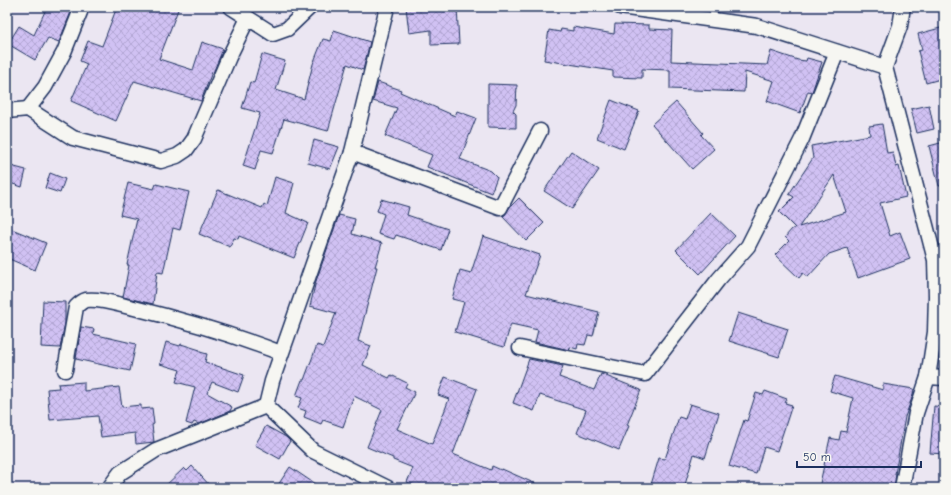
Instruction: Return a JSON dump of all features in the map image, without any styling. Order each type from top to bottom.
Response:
[{"type":"street","points":[[28,110],[45,87],[66,46],[82,7]]},
{"type":"street","points":[[231,7],[273,34],[287,29],[310,7]]},
{"type":"street","points":[[266,406],[272,381],[352,152],[387,7]]},
{"type":"street","points":[[620,7],[757,26],[885,67]]},
{"type":"street","points":[[902,488],[916,413],[928,377],[935,332],[940,259],[885,67],[900,26],[903,7]]},
{"type":"street","points":[[7,111],[28,110],[73,138],[161,161],[177,156],[186,150],[194,139],[229,57],[248,18]]},
{"type":"street","points":[[520,348],[645,374],[718,280],[748,246],[802,139],[837,52]]},
{"type":"street","points":[[352,152],[500,208],[540,131]]},
{"type":"street","points":[[65,370],[76,307],[84,300],[119,304],[149,312],[245,340],[282,353]]},
{"type":"street","points":[[928,377],[944,378]]},
{"type":"street","points":[[266,406],[313,451],[381,487]]},
{"type":"street","points":[[109,488],[120,473],[156,450],[266,406]]},
{"type":"building","points":[[47,7],[73,7],[59,42],[48,38],[35,60],[8,44],[19,26],[34,35]]},
{"type":"building","points":[[117,7],[179,7],[159,59],[193,70],[202,42],[223,49],[201,101],[134,81],[116,121],[71,101],[87,64],[80,61],[88,41],[102,46]]},
{"type":"building","points":[[406,7],[457,7],[459,44],[431,45],[431,30],[409,33]]},
{"type":"building","points":[[615,24],[649,25],[649,29],[672,30],[671,61],[767,65],[771,51],[798,60],[806,61],[807,58],[822,62],[812,92],[808,91],[800,113],[767,101],[774,81],[745,72],[744,92],[670,89],[670,70],[642,69],[642,78],[613,77],[613,71],[544,60],[549,30],[560,32],[561,29],[573,31],[573,27],[614,34]]},
{"type":"building","points":[[944,27],[944,78],[926,83],[918,51],[922,50],[918,34]]},
{"type":"building","points":[[334,30],[370,42],[363,70],[347,64],[328,131],[284,119],[273,153],[261,150],[255,170],[243,166],[260,113],[242,108],[250,82],[254,83],[262,54],[285,61],[276,90],[304,99],[313,64],[323,39],[331,41]]},
{"type":"building","points":[[378,82],[401,90],[400,92],[455,116],[457,111],[476,118],[460,159],[491,171],[497,177],[491,193],[427,167],[432,155],[385,136],[397,108],[373,101]]},
{"type":"building","points":[[488,84],[517,85],[516,105],[513,111],[516,114],[516,128],[488,127]]},
{"type":"building","points":[[611,100],[639,111],[624,149],[597,138]]},
{"type":"building","points":[[676,102],[703,133],[701,135],[714,149],[692,169],[652,124]]},
{"type":"building","points":[[929,105],[934,129],[917,133],[911,109]]},
{"type":"building","points":[[882,124],[887,153],[893,152],[896,167],[899,166],[906,197],[880,203],[890,236],[900,232],[910,259],[858,278],[847,248],[829,254],[808,277],[803,273],[799,278],[775,255],[789,241],[785,237],[792,229],[795,228],[779,212],[794,197],[789,194],[813,158],[811,146],[870,135],[869,126]],"holes":[[[834,175],[846,212],[799,227]]]},
{"type":"building","points":[[314,140],[339,147],[330,169],[308,163]]},
{"type":"building","points":[[944,142],[944,185],[939,186],[929,146]]},
{"type":"building","points":[[571,151],[599,170],[572,209],[544,191]]},
{"type":"building","points":[[7,165],[26,170],[22,187],[7,182]]},
{"type":"building","points":[[50,173],[65,179],[60,193],[45,188]]},
{"type":"building","points":[[275,177],[294,183],[286,213],[308,223],[294,258],[239,236],[238,239],[234,238],[230,247],[199,234],[218,190],[262,208],[264,204],[267,206]]},
{"type":"building","points":[[128,183],[154,189],[156,184],[189,192],[180,230],[173,228],[163,273],[157,272],[153,304],[123,297],[129,265],[127,265],[137,219],[120,215]]},
{"type":"building","points":[[519,198],[544,223],[526,241],[502,216],[505,215],[510,207]]},
{"type":"building","points":[[381,199],[409,207],[407,215],[448,229],[441,250],[396,235],[394,239],[378,234],[384,214],[377,211]]},
{"type":"building","points":[[711,213],[735,236],[700,274],[676,250]]},
{"type":"building","points":[[339,215],[355,219],[352,234],[382,243],[358,341],[371,346],[363,365],[389,378],[391,375],[407,383],[405,387],[415,392],[397,429],[432,444],[449,399],[438,395],[445,377],[477,389],[453,454],[491,470],[492,466],[501,470],[502,469],[545,488],[420,488],[407,482],[413,468],[367,447],[382,410],[354,396],[343,427],[323,420],[321,424],[304,417],[306,411],[298,408],[302,398],[296,396],[302,380],[304,380],[317,345],[323,347],[336,313],[310,306],[316,281]]},
{"type":"building","points":[[7,227],[46,243],[35,270],[7,258]]},
{"type":"building","points":[[483,236],[540,255],[526,294],[599,312],[593,336],[588,335],[585,345],[578,344],[577,349],[570,347],[569,350],[535,342],[538,330],[511,324],[504,347],[455,332],[464,302],[452,299],[460,270],[471,273]]},
{"type":"building","points":[[43,301],[65,302],[65,323],[60,348],[41,347]]},
{"type":"building","points":[[738,313],[788,329],[779,357],[729,341]]},
{"type":"building","points":[[81,327],[94,329],[93,334],[136,344],[130,371],[76,359]]},
{"type":"building","points":[[166,342],[180,346],[181,344],[200,350],[200,352],[207,354],[205,362],[244,375],[238,392],[212,382],[207,393],[232,407],[230,411],[199,424],[194,422],[192,425],[186,423],[195,387],[176,382],[180,370],[160,364]]},
{"type":"building","points":[[529,359],[563,366],[559,377],[594,390],[601,374],[641,390],[619,450],[577,433],[586,410],[540,395],[534,411],[513,403]]},
{"type":"building","points":[[835,376],[883,390],[883,384],[914,389],[905,417],[894,488],[819,488],[830,438],[839,440],[841,431],[846,432],[853,398],[830,391]]},
{"type":"building","points":[[84,382],[84,391],[119,387],[122,407],[141,405],[141,409],[152,408],[154,442],[136,444],[135,433],[101,437],[98,416],[50,420],[47,389],[59,388],[58,384]]},
{"type":"building","points":[[765,391],[787,399],[785,403],[792,405],[777,451],[764,447],[756,474],[729,466],[744,420],[747,421],[756,393],[763,395]]},
{"type":"building","points":[[690,404],[719,413],[705,458],[694,454],[684,488],[650,488],[659,458],[665,459],[679,417],[685,419]]},
{"type":"building","points":[[934,406],[944,407],[944,454],[930,453]]},
{"type":"building","points":[[266,426],[286,437],[290,441],[280,459],[255,445]]},
{"type":"building","points":[[192,466],[212,488],[163,488],[184,468],[187,471]]},
{"type":"building","points":[[290,467],[321,488],[276,488]]}]
